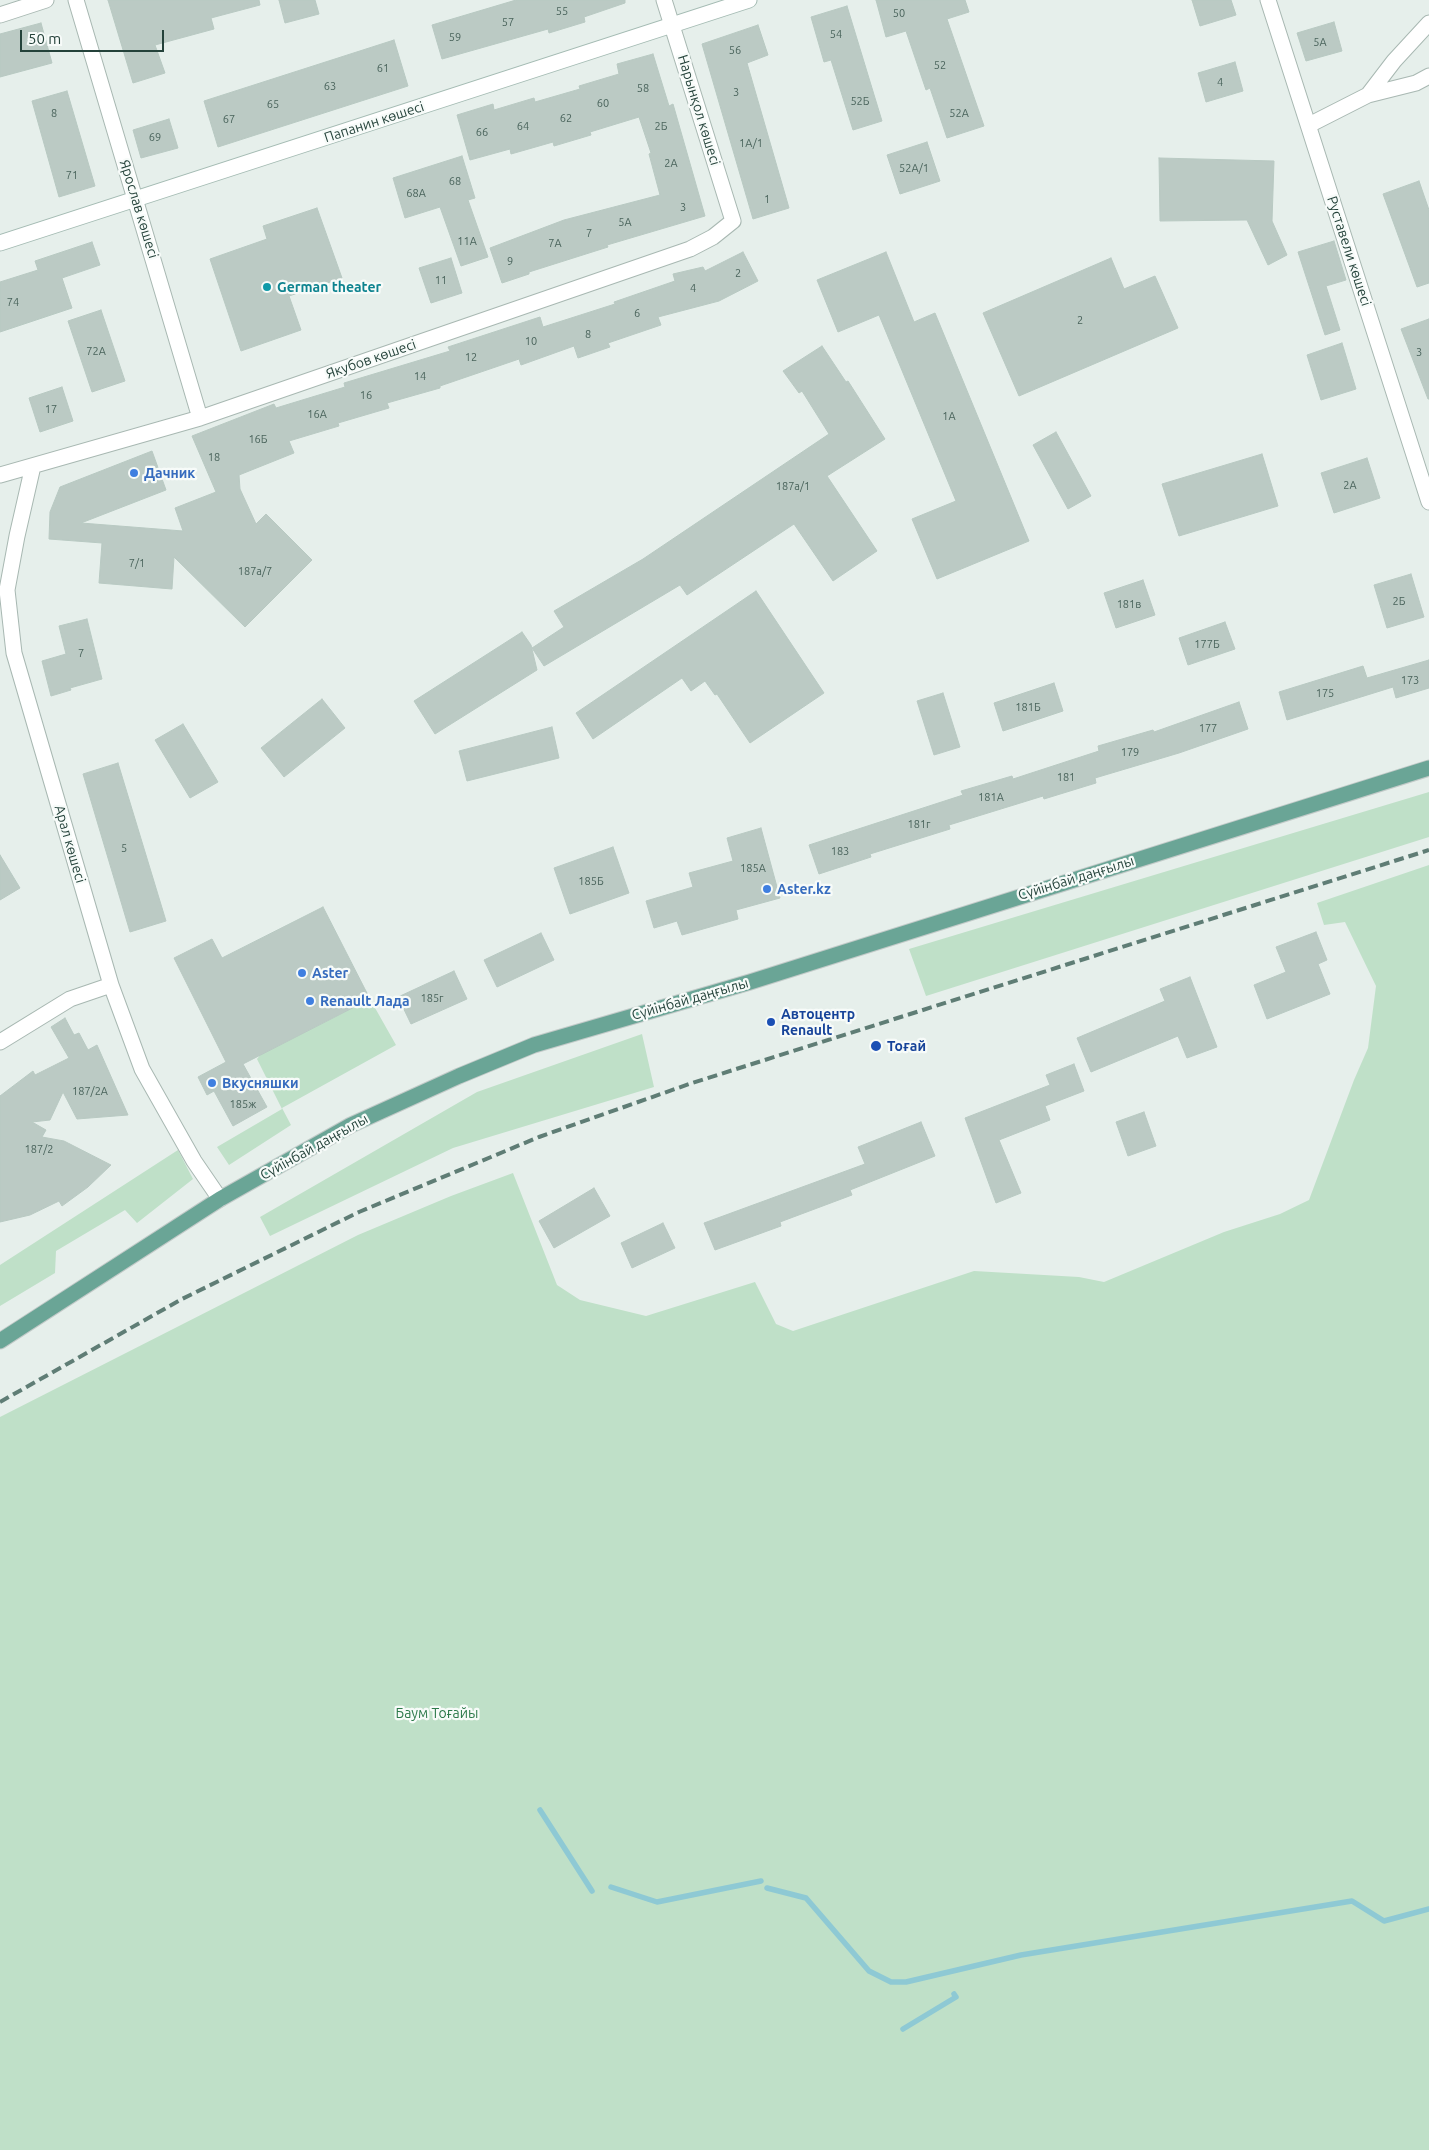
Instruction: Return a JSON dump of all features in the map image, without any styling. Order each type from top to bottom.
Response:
[{"type":"main road","name":"Сүйінбай даңғылы","points":[[0,1341],[220,1199],[351,1125],[534,1044],[750,982],[1429,768]]},
{"type":"street","points":[[0,15],[46,0]]},
{"type":"street","name":"Ярослав көшесі","points":[[76,0],[200,418]]},
{"type":"street","name":"Нарынқол көшесі","points":[[664,0],[733,221]]},
{"type":"street","name":"Папанин көшесі","points":[[0,243],[749,0]]},
{"type":"street","name":"Руставели көшесі","points":[[1268,0],[1429,502]]},
{"type":"street","points":[[1368,95],[1394,60],[1429,24]]},
{"type":"street","points":[[1309,125],[1368,95],[1416,83],[1429,76]]},
{"type":"street","name":"Якубов көшесі","points":[[0,475],[200,418],[690,249],[713,237],[733,221]]},
{"type":"street","name":"Арал көшесі","points":[[34,466],[17,536],[7,590],[14,653],[111,985],[142,1069],[194,1161],[220,1199]]},
{"type":"street","points":[[0,1042],[70,999],[111,985]]},
{"type":"green space","points":[[1429,792],[1429,837],[926,996],[909,949]]},
{"type":"green space","name":"Баум Тоғайы","points":[[1429,865],[1429,2150],[0,2150],[0,1417],[358,1235],[451,1196],[513,1173],[557,1285],[580,1300],[646,1316],[755,1282],[776,1324],[793,1331],[974,1271],[1079,1277],[1104,1282],[1224,1232],[1280,1214],[1309,1200],[1368,1048],[1376,986],[1345,922],[1324,925],[1317,903]]},
{"type":"green space","points":[[370,999],[396,1045],[282,1108],[291,1125],[229,1165],[217,1147],[282,1109],[257,1059],[261,1054]]},
{"type":"green space","points":[[642,1034],[654,1087],[453,1148],[270,1236],[260,1217],[477,1092]]},
{"type":"green space","points":[[178,1150],[193,1179],[137,1223],[125,1210],[56,1251],[55,1273],[0,1306],[0,1265]]},
{"type":"building","points":[[108,0],[259,0],[260,5],[211,18],[214,29],[155,45],[165,73],[133,83]]},
{"type":"building","points":[[279,0],[315,0],[319,14],[285,23]]},
{"type":"building","points":[[516,0],[625,0],[625,3],[584,17],[585,22],[549,33],[548,29],[442,59],[432,25]]},
{"type":"building","points":[[876,0],[965,0],[969,12],[947,19],[984,126],[947,138],[930,88],[926,90],[906,31],[886,37]]},
{"type":"building","points":[[1192,0],[1231,0],[1236,15],[1200,26]]},
{"type":"building","points":[[847,6],[882,121],[853,130],[831,60],[824,62],[811,17]]},
{"type":"building","points":[[1334,22],[1342,51],[1306,61],[1297,33]]},
{"type":"building","points":[[41,23],[52,63],[0,77],[0,34]]},
{"type":"building","points":[[758,25],[768,55],[747,63],[789,208],[753,219],[702,44]]},
{"type":"building","points":[[394,40],[408,86],[218,147],[204,101]]},
{"type":"building","points":[[653,54],[669,106],[673,104],[705,216],[607,245],[608,247],[529,272],[529,274],[502,283],[490,248],[564,220],[660,195],[649,154],[651,153],[639,117],[590,132],[591,135],[554,146],[553,142],[511,154],[510,149],[470,160],[457,115],[493,104],[494,110],[534,98],[535,102],[580,89],[579,86],[619,74],[617,64]]},
{"type":"building","points":[[1235,62],[1243,91],[1206,102],[1198,73]]},
{"type":"building","points":[[67,91],[95,186],[59,197],[32,101]]},
{"type":"building","points":[[169,119],[178,148],[141,158],[133,130]]},
{"type":"building","points":[[927,142],[940,181],[900,194],[887,155]]},
{"type":"building","points":[[462,156],[475,198],[468,200],[488,257],[461,266],[440,207],[405,218],[393,178]]},
{"type":"building","points":[[1159,158],[1274,161],[1272,221],[1287,255],[1268,265],[1247,220],[1160,221]]},
{"type":"building","points":[[1419,181],[1429,210],[1429,283],[1417,287],[1383,194]]},
{"type":"building","name":"German theater","points":[[317,208],[342,278],[289,296],[301,330],[241,351],[210,259],[267,239],[263,226]]},
{"type":"building","points":[[1334,241],[1346,280],[1326,286],[1340,330],[1325,335],[1298,252]]},
{"type":"building","points":[[92,242],[100,265],[62,278],[72,308],[0,332],[0,282],[38,270],[35,261]]},
{"type":"building","points":[[743,252],[758,281],[719,301],[658,317],[661,325],[608,343],[610,347],[578,358],[574,346],[521,365],[519,359],[440,386],[440,388],[387,403],[389,408],[338,423],[339,426],[289,441],[294,453],[239,475],[240,489],[256,524],[266,514],[312,560],[245,627],[174,557],[172,589],[99,583],[102,543],[49,539],[50,512],[60,487],[152,451],[166,490],[81,523],[183,531],[175,508],[216,492],[192,436],[274,404],[276,408],[345,387],[344,383],[450,351],[448,347],[540,317],[543,327],[615,304],[614,302],[675,281],[673,274],[703,267],[705,271]]},
{"type":"building","points":[[886,252],[914,322],[935,313],[1029,541],[937,579],[912,519],[956,501],[879,315],[838,332],[817,280]]},
{"type":"building","points":[[451,258],[462,293],[431,303],[419,268]]},
{"type":"building","points":[[1111,258],[1124,289],[1155,276],[1178,328],[1019,396],[983,313]]},
{"type":"building","points":[[101,310],[125,381],[92,392],[68,321]]},
{"type":"building","points":[[1429,319],[1429,399],[1428,399],[1401,329]]},
{"type":"building","points":[[1342,343],[1356,389],[1321,400],[1307,355]]},
{"type":"building","points":[[822,346],[846,382],[848,381],[885,439],[827,476],[877,551],[833,581],[794,524],[687,595],[680,585],[544,666],[532,648],[564,627],[554,611],[643,559],[829,434],[802,391],[799,393],[783,371]]},
{"type":"building","points":[[62,387],[73,421],[40,432],[29,398]]},
{"type":"building","points":[[1056,432],[1091,496],[1068,509],[1033,445]]},
{"type":"building","points":[[1262,454],[1278,506],[1179,536],[1162,484]]},
{"type":"building","points":[[1367,458],[1380,498],[1334,513],[1321,473]]},
{"type":"building","points":[[1411,574],[1424,617],[1387,628],[1374,585]]},
{"type":"building","points":[[1143,580],[1155,615],[1116,628],[1104,593]]},
{"type":"building","points":[[756,591],[824,693],[750,743],[717,694],[715,695],[705,681],[691,691],[682,678],[593,739],[576,713]]},
{"type":"building","points":[[87,619],[102,679],[70,688],[71,690],[51,696],[42,661],[66,654],[59,626]]},
{"type":"building","points":[[1225,622],[1235,649],[1188,665],[1179,638]]},
{"type":"building","points":[[522,632],[531,645],[537,670],[435,734],[414,701]]},
{"type":"building","points":[[1429,660],[1429,688],[1396,698],[1393,687],[1287,720],[1279,692],[1363,666],[1367,678]]},
{"type":"building","points":[[1054,683],[1063,711],[1003,731],[994,703]]},
{"type":"building","points":[[943,693],[960,747],[934,755],[917,701]]},
{"type":"building","points":[[322,699],[345,728],[284,777],[261,748]]},
{"type":"building","points":[[1239,702],[1248,729],[1179,753],[1095,778],[1096,783],[1044,799],[1043,796],[949,825],[950,829],[870,854],[871,857],[819,874],[809,845],[963,795],[961,791],[1012,776],[1013,779],[1099,751],[1098,746],[1153,730],[1154,732]]},
{"type":"building","points":[[183,724],[218,782],[190,798],[155,740]]},
{"type":"building","points":[[552,727],[559,758],[467,781],[459,751]]},
{"type":"building","points":[[118,763],[166,921],[130,932],[83,774]]},
{"type":"building","points":[[761,828],[780,898],[736,910],[738,919],[682,935],[677,921],[654,928],[646,901],[693,887],[689,873],[733,861],[727,838]]},
{"type":"building","points":[[613,847],[629,893],[570,914],[554,868]]},
{"type":"building","points":[[0,855],[20,888],[0,900]]},
{"type":"building","name":"Aster","points":[[323,907],[370,999],[243,1064],[267,1107],[233,1126],[214,1091],[207,1095],[198,1077],[226,1062],[174,958],[212,939],[222,958]]},
{"type":"building","points":[[1316,932],[1327,960],[1318,964],[1330,994],[1267,1019],[1254,985],[1286,972],[1276,947]]},
{"type":"building","points":[[541,933],[554,960],[497,987],[484,960]]},
{"type":"building","points":[[454,971],[467,999],[411,1024],[398,997]]},
{"type":"building","points":[[1190,977],[1217,1047],[1187,1058],[1178,1036],[1091,1072],[1077,1038],[1165,1001],[1160,989]]},
{"type":"building","points":[[65,1018],[74,1035],[79,1033],[88,1050],[97,1045],[128,1115],[77,1119],[63,1092],[50,1120],[32,1122],[46,1130],[42,1137],[64,1141],[111,1165],[88,1187],[62,1206],[59,1201],[30,1215],[0,1222],[0,1096],[33,1071],[35,1075],[69,1058],[51,1027]]},
{"type":"building","points":[[1074,1064],[1084,1091],[1045,1106],[1050,1120],[999,1140],[1021,1193],[996,1203],[965,1118],[1050,1085],[1046,1075]]},
{"type":"building","points":[[1144,1112],[1156,1146],[1128,1156],[1116,1122]]},
{"type":"building","points":[[921,1122],[935,1156],[850,1190],[852,1195],[780,1222],[781,1226],[715,1250],[704,1223],[865,1164],[858,1147]]},
{"type":"building","points":[[594,1188],[610,1216],[554,1248],[539,1221]]},
{"type":"building","points":[[663,1223],[675,1248],[632,1268],[621,1243]]},
{"type":"waterway","points":[[540,1810],[592,1891]]},
{"type":"waterway","points":[[611,1887],[657,1902],[761,1881]]},
{"type":"waterway","points":[[767,1888],[806,1898],[869,1971],[891,1982],[906,1982],[1021,1955],[1352,1901],[1384,1921],[1429,1909]]},
{"type":"waterway","points":[[903,2029],[956,1997],[954,1994]]},
{"type":"railway","points":[[0,1402],[182,1299],[359,1212],[539,1137],[692,1083],[1429,850]]},
{"type":"place","name":"German theater","points":[[267,287]]},
{"type":"place","name":"Дачник","points":[[134,473]]},
{"type":"place","name":"Aster.kz","points":[[767,889]]},
{"type":"place","name":"Aster","points":[[302,973]]},
{"type":"place","name":"Renault Лада","points":[[310,1001]]},
{"type":"place","name":"Автоцентр Renault","points":[[771,1022]]},
{"type":"place","name":"Тоғай","points":[[876,1046]]},
{"type":"place","name":"Вкусняшки","points":[[212,1083]]}]
